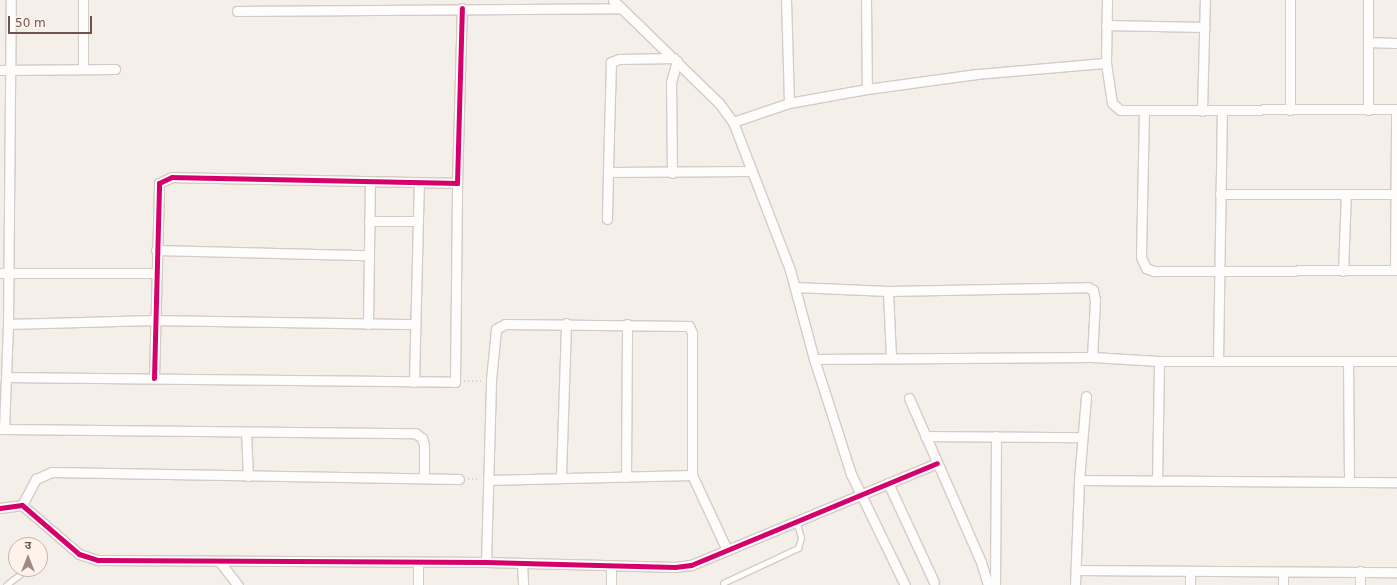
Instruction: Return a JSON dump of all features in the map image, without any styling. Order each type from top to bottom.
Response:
[{"type":"street","points":[[12,0],[5,273],[8,324],[7,377],[2,429],[415,433],[422,438],[424,445],[424,477]]},
{"type":"street","points":[[82,69],[83,0]]},
{"type":"street","points":[[613,0],[719,103],[733,122],[795,287],[814,359],[859,495],[906,585]]},
{"type":"street","points":[[786,0],[789,104]]},
{"type":"street","points":[[866,0],[867,89]]},
{"type":"street","points":[[1107,0],[1106,64],[1112,103],[1115,108],[1127,112],[1396,110],[1396,270],[1154,271],[1142,264],[1144,112]]},
{"type":"street","points":[[1202,111],[1205,0]]},
{"type":"street","points":[[1290,0],[1290,110]]},
{"type":"street","points":[[1368,0],[1368,110]]},
{"type":"street","points":[[238,11],[462,8],[621,8]]},
{"type":"street","points":[[7,377],[455,382],[457,184],[462,8]]},
{"type":"street","points":[[1106,25],[1205,27]]},
{"type":"street","points":[[1368,42],[1397,43]]},
{"type":"street","points":[[607,219],[611,62],[619,59],[675,59]]},
{"type":"street","points":[[672,173],[671,82],[675,59]]},
{"type":"street","points":[[733,122],[789,104],[867,89],[977,74],[1106,64]]},
{"type":"street","points":[[0,70],[115,69]]},
{"type":"street","points":[[1218,360],[1222,111]]},
{"type":"street","points":[[608,172],[672,173],[751,171]]},
{"type":"street","points":[[154,378],[157,188],[164,179],[457,184]]},
{"type":"street","points":[[368,324],[367,254],[370,221],[370,183]]},
{"type":"street","points":[[414,382],[419,183]]},
{"type":"street","points":[[1220,194],[1396,194]]},
{"type":"street","points":[[1343,271],[1346,194]]},
{"type":"street","points":[[370,221],[418,221]]},
{"type":"street","points":[[156,250],[367,254]]},
{"type":"street","points":[[5,273],[156,273]]},
{"type":"street","points":[[795,287],[888,291],[1088,287],[1094,294],[1092,357]]},
{"type":"street","points":[[888,291],[891,358]]},
{"type":"street","points":[[8,324],[155,320],[415,324]]},
{"type":"street","points":[[561,476],[566,323]]},
{"type":"street","points":[[486,562],[491,380],[495,335],[498,326],[566,323],[686,325],[691,328],[692,475],[727,550]]},
{"type":"street","points":[[626,477],[627,324]]},
{"type":"street","points":[[814,359],[1092,357],[1159,361],[1218,360],[1397,362]]},
{"type":"street","points":[[1157,480],[1159,361]]},
{"type":"street","points":[[1348,362],[1349,481]]},
{"type":"street","points":[[1075,585],[1079,480],[1086,396]]},
{"type":"street","points":[[909,398],[981,562],[988,585]]},
{"type":"street","points":[[246,432],[248,476]]},
{"type":"street","points":[[925,436],[1082,437]]},
{"type":"street","points":[[995,585],[996,436]]},
{"type":"street","points":[[0,508],[22,505],[79,554],[87,558],[219,561],[486,562],[675,567],[691,564],[727,550],[937,463]]},
{"type":"street","points":[[22,505],[36,479],[52,472],[248,476],[424,477],[458,479]]},
{"type":"street","points":[[488,480],[561,476],[626,477],[692,475]]},
{"type":"street","points":[[1079,480],[1397,482]]},
{"type":"street","points":[[888,483],[934,582]]},
{"type":"street","points":[[219,561],[238,585]]},
{"type":"street","points":[[418,562],[418,585]]},
{"type":"street","points":[[522,563],[522,585]]},
{"type":"street","points":[[611,566],[611,585]]},
{"type":"street","points":[[1076,570],[1283,573],[1360,571],[1397,572]]},
{"type":"street","points":[[1360,571],[1360,585]]},
{"type":"street","points":[[1190,572],[1190,585]]},
{"type":"street","points":[[1283,573],[1283,585]]},
{"type":"lane","points":[[723,583],[798,548],[802,538],[796,521]]},
{"type":"lane","points":[[6,585],[16,577]]},
{"type":"path","points":[[455,382],[491,380]]},
{"type":"path","points":[[458,479],[488,480]]},
{"type":"cycle path","points":[[154,378],[159,183],[172,177],[457,183],[462,8]]},
{"type":"cycle path","points":[[0,508],[22,505],[79,554],[98,560],[486,562],[675,567],[691,565],[937,463]]}]
